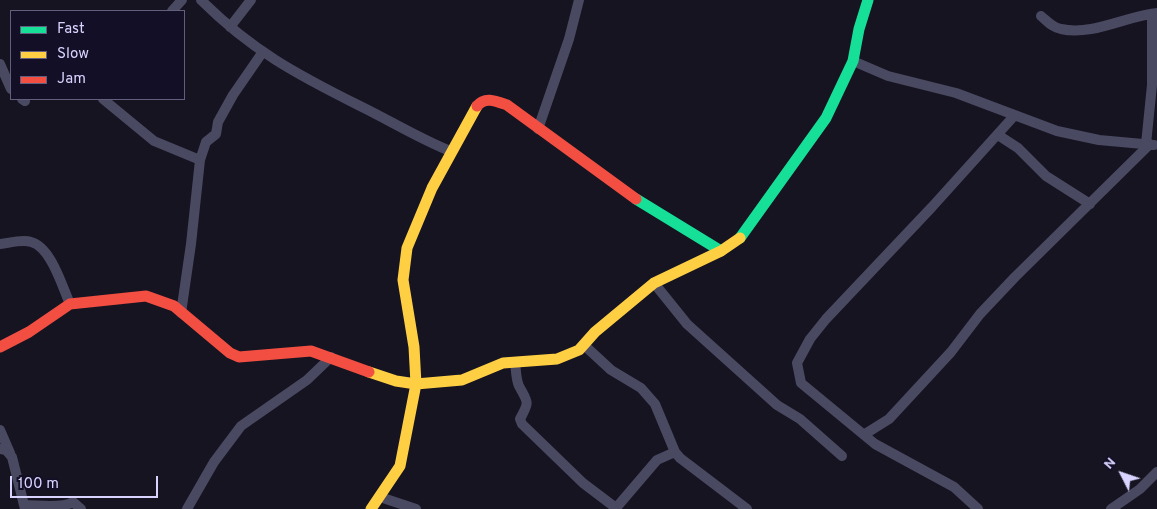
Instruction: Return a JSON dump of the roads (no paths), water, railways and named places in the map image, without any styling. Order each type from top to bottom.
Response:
[{"type":"street","points":[[173,10],[182,0]]},
{"type":"street","points":[[201,0],[262,53],[319,86],[416,137],[450,151]]},
{"type":"street","points":[[230,27],[251,0]]},
{"type":"street","points":[[538,128],[569,40],[579,0]]},
{"type":"street","points":[[0,347],[29,332],[70,304],[146,296],[174,306],[230,353],[239,357],[304,350],[331,357],[396,381],[416,384],[462,380],[503,363],[557,359],[572,354],[584,345],[595,332],[654,283],[721,252],[734,244],[743,235],[820,126],[853,62],[859,29],[868,0]]},
{"type":"street","points":[[865,434],[889,419],[951,352],[980,314],[1009,283],[1151,145],[1155,14],[1126,22],[1074,30],[1060,29],[1041,16]]},
{"type":"street","points":[[181,312],[200,160],[206,142],[216,134],[218,122],[232,95],[262,53]]},
{"type":"street","points":[[853,62],[888,76],[956,94],[1057,131],[1100,140],[1151,145]]},
{"type":"street","points":[[0,64],[10,87]]},
{"type":"street","points":[[371,509],[400,466],[416,384],[414,347],[406,304],[404,268],[410,238],[450,151],[479,104],[491,99],[507,105],[603,178],[668,222],[721,252]]},
{"type":"street","points":[[104,100],[154,141],[200,160]]},
{"type":"street","points":[[978,509],[954,487],[883,450],[801,383],[797,363],[810,339],[831,312],[887,256],[1014,116]]},
{"type":"street","points":[[998,135],[1018,148],[1046,176],[1090,204]]},
{"type":"street","points":[[0,244],[29,241],[37,244],[47,253],[70,304]]},
{"type":"street","points":[[654,283],[687,324],[777,405],[800,419],[842,456]]},
{"type":"street","points":[[584,345],[612,370],[641,388],[655,404],[675,452],[747,509]]},
{"type":"street","points":[[187,509],[214,462],[241,426],[307,380],[331,357]]},
{"type":"street","points":[[515,362],[518,386],[528,401],[528,405],[520,419],[522,424],[583,483],[616,508],[657,460],[675,452]]},
{"type":"street","points":[[0,430],[10,453],[25,507],[69,505],[73,502],[82,509]]},
{"type":"street","points":[[0,449],[10,453]]},
{"type":"street","points":[[1111,509],[1140,489],[1157,472]]},
{"type":"street","points":[[380,497],[416,509]]}]
